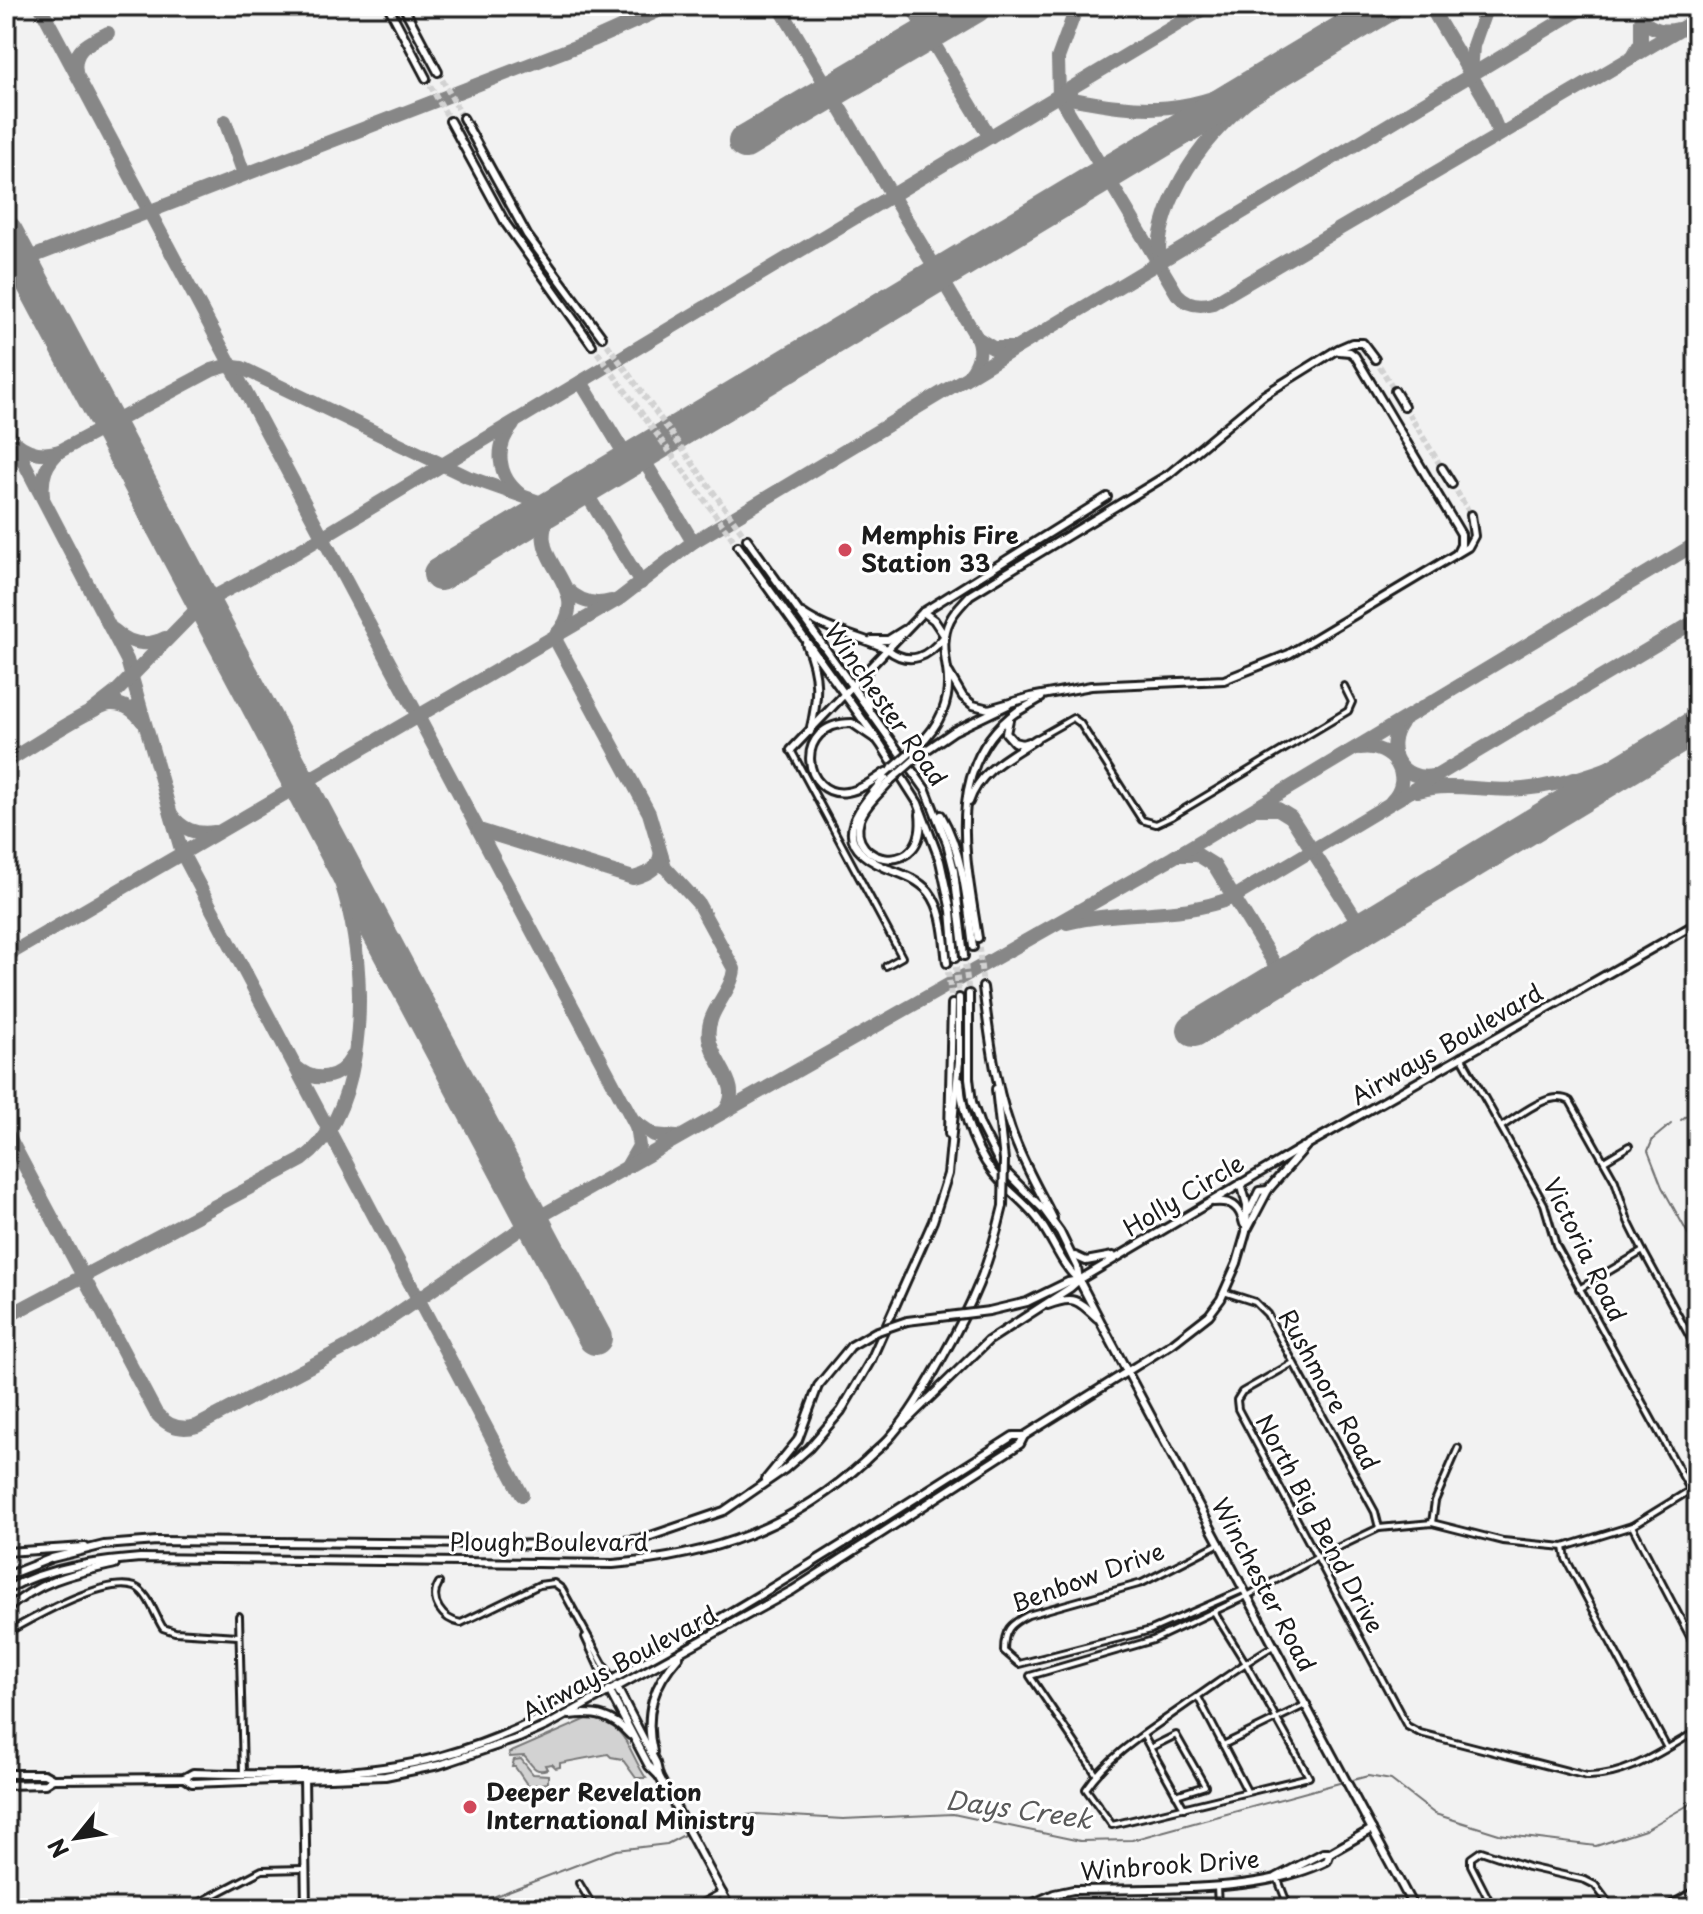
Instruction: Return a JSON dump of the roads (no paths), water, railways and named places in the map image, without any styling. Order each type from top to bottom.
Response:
[{"type":"main road","points":[[388,6],[426,78]]},
{"type":"main road","points":[[403,6],[438,72]]},
{"type":"main road","points":[[463,118],[527,235],[602,337]]},
{"type":"main road","points":[[450,121],[506,224],[592,345]]},
{"type":"main road","points":[[918,803],[920,834],[916,846],[909,853],[891,859],[873,855],[861,842],[859,824],[866,809],[920,750],[944,713],[947,702],[945,636],[952,617],[970,595],[1169,474],[1246,408],[1334,352],[1357,342],[1369,348],[1375,359]]},
{"type":"main road","points":[[1334,352],[1345,351],[1355,356],[1461,534],[1461,545],[1454,555]]},
{"type":"main road","points":[[1395,391],[1404,406]]},
{"type":"main road","points":[[1442,468],[1452,484]]},
{"type":"main road","points":[[791,750],[923,612],[1107,497]]},
{"type":"main road","points":[[947,670],[956,687],[973,705],[989,709],[1091,686],[1224,680],[1289,654],[1468,547],[1474,536],[1471,515]]},
{"type":"main road","name":"Winchester Road","points":[[747,539],[926,790],[947,843],[954,871],[964,956]]},
{"type":"main road","name":"Winchester Road","points":[[738,546],[845,693],[918,803],[940,861],[951,911],[955,958]]},
{"type":"main road","points":[[796,608],[832,630],[869,640],[907,660],[917,659],[934,649],[945,636]]},
{"type":"main road","points":[[923,612],[934,620],[945,636]]},
{"type":"main road","points":[[797,626],[815,666],[818,689],[810,732]]},
{"type":"main road","points":[[869,640],[888,640],[904,630]]},
{"type":"main road","points":[[867,671],[864,686],[871,713]]},
{"type":"main road","points":[[978,938],[968,870],[965,813],[972,774],[981,751],[1002,721],[1052,693]]},
{"type":"main road","points":[[881,745],[852,723],[831,725],[811,745],[811,770],[827,789],[839,793],[859,789],[920,750],[1008,705]]},
{"type":"main road","points":[[1019,710],[1008,722],[1006,733],[1014,742],[1022,744],[1036,739]]},
{"type":"main road","points":[[965,813],[972,794],[991,768],[1036,739]]},
{"type":"main road","points":[[893,768],[860,806],[852,827],[853,837],[863,854],[873,862],[910,877],[930,893],[942,923],[947,963]]},
{"type":"main road","points":[[926,790],[955,847],[967,899],[973,947]]},
{"type":"main road","name":"Airways Boulevard","points":[[6,1774],[44,1774],[53,1779],[184,1778],[193,1773],[243,1778],[385,1776],[439,1765],[487,1750],[566,1715],[793,1590],[1020,1444],[1024,1436],[1193,1329],[1209,1315],[1224,1292],[1246,1232],[1268,1190],[1307,1145],[1697,923]]},
{"type":"main road","points":[[983,987],[992,1054],[1016,1143],[1060,1232]]},
{"type":"main road","name":"Winchester Road","points":[[969,994],[972,1102],[990,1148],[1002,1168],[1030,1195],[1060,1232],[1100,1321],[1414,1908]]},
{"type":"main road","name":"Winchester Road","points":[[959,998],[959,1061],[964,1107],[983,1155],[1000,1181],[1036,1217],[1069,1272],[1079,1280]]},
{"type":"main road","points":[[950,1153],[952,1004]]},
{"type":"main road","name":"Plough Boulevard","points":[[6,1590],[44,1573],[88,1563],[140,1558],[613,1564],[665,1560],[728,1544],[770,1527],[818,1499],[892,1435],[922,1392],[970,1306],[989,1263],[1003,1206],[1004,1160],[992,1054]]},
{"type":"main road","points":[[950,1153],[959,1061]]},
{"type":"main road","name":"Holly Circle","points":[[1079,1280],[1307,1145]]},
{"type":"main road","name":"Plough Boulevard","points":[[6,1576],[52,1558],[104,1545],[157,1541],[587,1545],[642,1539],[724,1511],[759,1488],[817,1440],[841,1411],[871,1360],[933,1221],[948,1174],[950,1153]]},
{"type":"main road","name":"Airways Boulevard","points":[[1241,1183],[1247,1216],[1246,1232]]},
{"type":"main road","points":[[1247,1216],[1256,1196],[1268,1190]]},
{"type":"main road","points":[[1208,1203],[1232,1203],[1242,1216],[1246,1232]]},
{"type":"main road","points":[[1070,1250],[1077,1258],[1086,1261],[1124,1252]]},
{"type":"main road","points":[[759,1488],[798,1440],[818,1386],[851,1346],[875,1332],[907,1321],[989,1311],[1027,1302],[1068,1282],[1079,1280]]},
{"type":"main road","points":[[892,1435],[988,1341],[1079,1280]]},
{"type":"main road","points":[[1023,1316],[1067,1299],[1076,1300],[1100,1321]]},
{"type":"main road","name":"Airways Boulevard","points":[[537,1726],[787,1581],[1013,1436],[1024,1436]]},
{"type":"main road","points":[[6,1552],[104,1545]]},
{"type":"main road","points":[[6,1610],[46,1582],[140,1558]]},
{"type":"main road","points":[[683,1652],[662,1678],[651,1704],[648,1724],[659,1776],[730,1908]]},
{"type":"main road","points":[[609,1682],[656,1763]]},
{"type":"main road","points":[[613,1689],[635,1740],[649,1766],[659,1776]]},
{"type":"main road","points":[[566,1715],[591,1713],[605,1716],[635,1740]]},
{"type":"main road","points":[[304,1777],[306,1908]]},
{"type":"main road","name":"Airways Boulevard","points":[[6,1785],[45,1784],[53,1779]]},
{"type":"main road","name":"Winbrook Drive","points":[[1022,1908],[1054,1894],[1073,1890],[1217,1886],[1293,1875],[1327,1861],[1330,1853],[1372,1829]]},
{"type":"main road","points":[[695,1908],[722,1893]]},
{"type":"street","points":[[1036,739],[1073,718],[1080,723],[1142,820],[1156,824],[1348,711],[1352,702],[1344,686]]},
{"type":"street","points":[[791,750],[902,957],[886,966]]},
{"type":"street","name":"Victoria Road","points":[[1461,1055],[1544,1204],[1556,1245],[1579,1289],[1697,1502]]},
{"type":"street","points":[[1501,1127],[1552,1097],[1570,1101],[1604,1161],[1643,1251],[1697,1350]]},
{"type":"street","points":[[1604,1161],[1629,1146]]},
{"type":"street","points":[[1579,1289],[1643,1251]]},
{"type":"street","name":"Rushmore Road","points":[[1224,1292],[1255,1302],[1267,1314],[1375,1512],[1379,1528]]},
{"type":"street","name":"North Big Bend Drive","points":[[1293,1363],[1242,1392],[1236,1404],[1407,1726],[1420,1733],[1587,1776],[1606,1777],[1621,1772],[1667,1748]]},
{"type":"street","points":[[1432,1523],[1435,1501],[1458,1448]]},
{"type":"street","points":[[1096,1774],[1030,1676],[1153,1640],[1379,1528],[1432,1523],[1503,1541],[1564,1547],[1632,1526],[1697,1486]]},
{"type":"street","points":[[1632,1526],[1697,1650]]},
{"type":"street","name":"Benbow Drive","points":[[1220,1543],[1142,1583],[1028,1615],[1011,1623],[1005,1631],[1004,1651],[1019,1664],[1151,1630],[1247,1592]]},
{"type":"street","points":[[1564,1547],[1566,1559],[1667,1748],[1697,1731]]},
{"type":"street","points":[[439,1583],[434,1591],[437,1604],[451,1621],[461,1623],[532,1588],[554,1583],[562,1589],[585,1635],[586,1644],[609,1682]]},
{"type":"street","points":[[6,1633],[78,1596],[120,1586],[137,1588],[147,1598],[163,1628],[175,1632],[238,1636]]},
{"type":"street","points":[[1214,1612],[1245,1662],[1309,1777],[1112,1825],[1086,1789],[1096,1774],[1143,1735],[1245,1662],[1275,1645]]},
{"type":"street","points":[[239,1616],[243,1778]]},
{"type":"street","points":[[1198,1697],[1247,1791]]},
{"type":"street","points":[[1223,1745],[1307,1704]]},
{"type":"street","points":[[1143,1735],[1184,1808]]},
{"type":"street","points":[[1150,1748],[1176,1735],[1205,1786],[1176,1795]]},
{"type":"street","points":[[1493,1908],[1471,1865],[1471,1858],[1481,1851],[1528,1867],[1585,1880],[1595,1885],[1612,1908]]},
{"type":"street","points":[[189,1908],[262,1870],[304,1869]]},
{"type":"street","points":[[1277,1877],[1289,1908]]},
{"type":"street","points":[[579,1883],[594,1908]]},
{"type":"street","points":[[1217,1886],[1218,1908]]},
{"type":"street","points":[[1664,1908],[1697,1890]]},
{"type":"street","points":[[1683,1908],[1697,1901]]},
{"type":"waterway","points":[[77,16],[95,6]]},
{"type":"waterway","points":[[1681,1120],[1697,1107]]},
{"type":"waterway","points":[[1671,1124],[1653,1139],[1648,1151],[1662,1187],[1697,1250]]},
{"type":"waterway","name":"Days Creek","points":[[1349,1781],[1368,1776],[1391,1780],[1435,1814],[1499,1834],[1596,1846],[1645,1830],[1697,1800]]},
{"type":"waterway","name":"Days Creek","points":[[691,1831],[714,1818],[757,1814],[843,1819],[953,1814],[1080,1841],[1132,1840],[1343,1782]]},
{"type":"waterway","name":"Days Creek","points":[[464,1908],[616,1850],[667,1844],[686,1834]]},
{"type":"tunnel","points":[[438,72],[463,118]]},
{"type":"tunnel","points":[[426,78],[450,121]]},
{"type":"tunnel","points":[[602,337],[747,539]]},
{"type":"tunnel","points":[[592,345],[738,546]]},
{"type":"tunnel","points":[[1375,359],[1395,391]]},
{"type":"tunnel","points":[[1404,406],[1442,468]]},
{"type":"tunnel","points":[[1452,484],[1471,515]]},
{"type":"tunnel","points":[[978,938],[983,987]]},
{"type":"tunnel","points":[[964,956],[969,994]]},
{"type":"tunnel","points":[[955,958],[959,998]]},
{"type":"tunnel","points":[[947,963],[952,1004]]},
{"type":"place","name":"Memphis Fire Station 33","points":[[845,550]]},
{"type":"place","name":"Deeper Revelation International Ministry","points":[[470,1807]]}]
